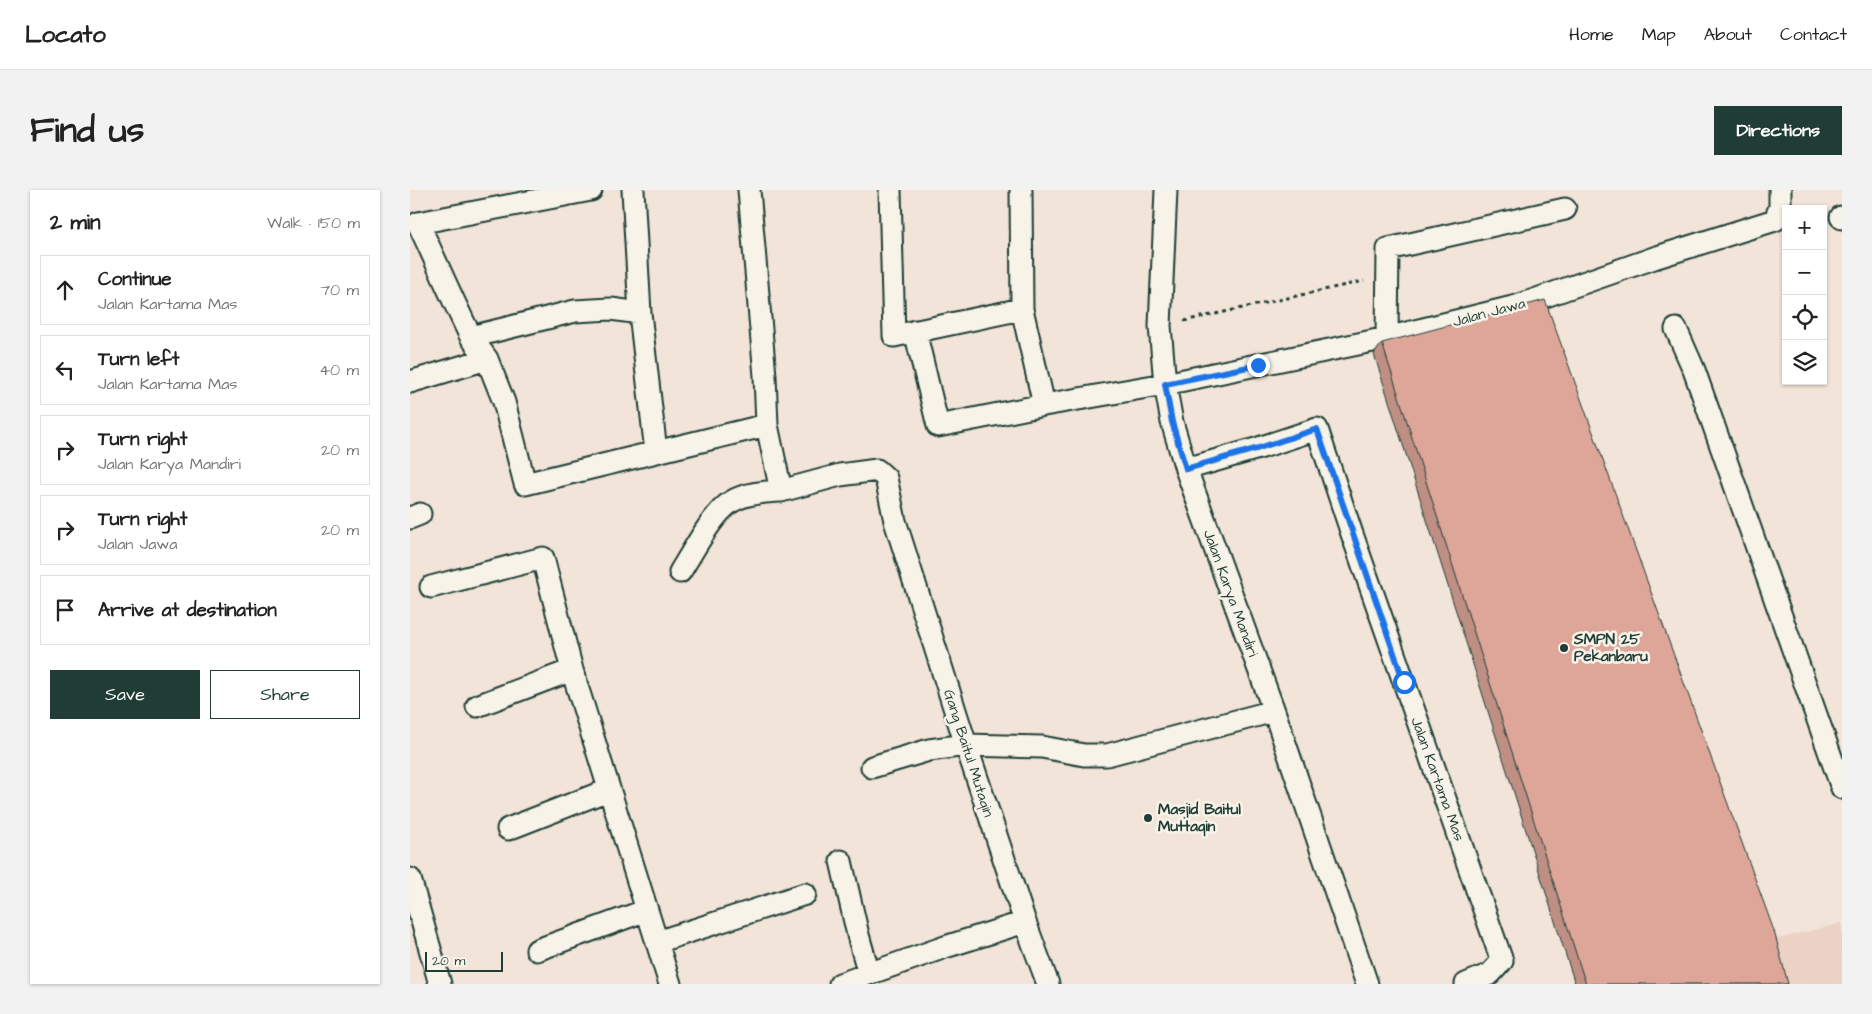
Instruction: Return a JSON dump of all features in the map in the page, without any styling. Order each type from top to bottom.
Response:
[{"type":"street","points":[[591,190],[418,223],[471,337],[487,359],[504,402],[525,484],[767,425]]},
{"type":"street","points":[[633,190],[640,313],[656,452]]},
{"type":"street","points":[[680,572],[715,518],[731,502],[756,493],[781,491],[767,425],[765,376],[749,190]]},
{"type":"street","points":[[890,190],[894,336],[1022,309]]},
{"type":"street","points":[[1020,190],[1022,309],[1044,405]]},
{"type":"street","name":"Jalan Karya Mandiri","points":[[1166,190],[1160,326],[1165,384],[1172,422],[1186,469],[1274,711],[1367,984]]},
{"type":"street","name":"Jalan Jawa","points":[[915,331],[938,426],[1165,384],[1387,338],[1518,306],[1654,258],[1775,220],[1780,207],[1780,190]]},
{"type":"street","points":[[1387,338],[1388,249],[1565,209]]},
{"type":"street","points":[[471,337],[575,311],[611,309],[640,313]]},
{"type":"street","points":[[1676,329],[1697,380],[1842,788]]},
{"type":"street","points":[[410,382],[487,359]]},
{"type":"street","name":"Jalan Kartama Mas","points":[[1186,469],[1317,429],[1502,961],[1490,974],[1466,984]]},
{"type":"street","name":"Gang Baitul Mutaqin","points":[[781,491],[840,475],[877,470],[886,478],[894,521],[966,745],[1025,922],[1048,984]]},
{"type":"street","points":[[432,587],[543,558],[572,670],[670,984]]},
{"type":"street","points":[[477,706],[572,670]]},
{"type":"street","points":[[872,767],[929,750],[966,745],[1042,747],[1084,755],[1107,755],[1274,711]]},
{"type":"street","points":[[508,829],[608,790]]},
{"type":"street","points":[[841,861],[869,974]]},
{"type":"street","points":[[410,879],[440,984]]},
{"type":"street","points":[[657,942],[805,894]]},
{"type":"street","points":[[537,950],[647,910]]},
{"type":"street","points":[[840,984],[1025,922]]},
{"type":"path","points":[[1160,326],[1389,276]]},
{"type":"shaded area","points":[[1842,923],[1842,984],[1777,984],[1766,942]]},
{"type":"building","name":"SMPN 25 Pekanbaru","points":[[1545,300],[1774,931],[1788,984],[1586,984],[1382,343]]},
{"type":"place","name":"SMPN 25 Pekanbaru","points":[[1564,648]]},
{"type":"place","name":"Masjid Baitul Muttaqin","points":[[1148,818]]},
{"type":"route","points":[[1258,365],[1165,384],[1172,422],[1186,469],[1317,429],[1404,682]]}]
